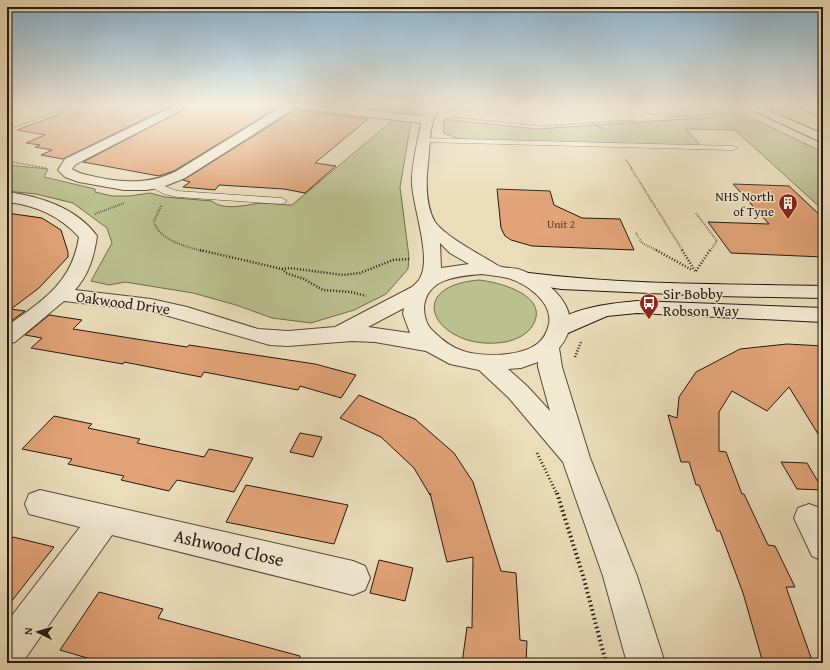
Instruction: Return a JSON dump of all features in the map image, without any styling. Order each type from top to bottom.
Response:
[{"type":"street","points":[[122,136],[70,162],[65,170],[68,174],[116,186],[136,188],[154,185],[174,179],[242,136]]},
{"type":"street","points":[[425,136],[419,193],[428,224],[433,262],[424,285],[412,303],[412,314],[418,330],[433,345],[448,354],[466,360],[486,363],[510,362],[531,357],[554,339],[591,314],[604,310],[637,307],[823,315]]},
{"type":"street","name":"Oakwood Drive","points":[[11,200],[62,214],[73,221],[88,236],[88,247],[85,260],[76,276],[60,295]]},
{"type":"street","points":[[428,224],[456,248],[493,269]]},
{"type":"street","points":[[424,285],[460,269],[493,269],[518,274],[529,279],[548,293],[555,302],[561,319],[554,339],[550,367],[576,458],[620,576],[646,663]]},
{"type":"street","points":[[529,279],[561,283],[823,292]]},
{"type":"street","name":"Oakwood Drive","points":[[340,334],[424,285]]},
{"type":"street","points":[[7,337],[60,295]]},
{"type":"street","name":"Oakwood Drive","points":[[60,295],[140,302],[180,312],[247,334],[272,338],[305,339],[340,334],[381,336],[433,345]]},
{"type":"street","points":[[486,363],[528,402],[576,458]]},
{"type":"street","name":"Ashwood Close","points":[[40,504],[353,578]]},
{"type":"street","points":[[809,518],[823,545]]},
{"type":"street","points":[[7,652],[105,519]]},
{"type":"lane","points":[[424,140],[732,148]]},
{"type":"lane","points":[[154,185],[167,192],[177,194],[282,201]]},
{"type":"path","points":[[610,136],[695,272]]},
{"type":"path","points":[[7,161],[23,165],[65,170]]},
{"type":"path","points":[[73,221],[130,201]]},
{"type":"path","points":[[160,201],[162,205],[154,218],[155,225],[160,232],[173,240],[196,250],[236,260],[282,268],[343,275],[360,273],[376,268],[393,260],[412,259]]},
{"type":"path","points":[[695,272],[717,241],[696,213]]},
{"type":"path","points":[[636,233],[642,244],[695,272]]},
{"type":"path","points":[[282,268],[286,273],[304,279],[323,290],[351,292],[364,295],[370,299]]},
{"type":"path","points":[[688,271],[700,272]]},
{"type":"path","points":[[574,360],[580,343],[584,339]]},
{"type":"path","points":[[533,445],[556,491],[584,579],[606,663]]},
{"type":"green space","points":[[374,136],[409,136],[400,187],[409,257],[408,269],[386,294],[354,310],[311,323],[272,318],[236,305],[193,293],[125,282],[109,285],[91,281],[112,243],[107,228],[73,203],[36,194],[7,191],[7,165],[48,169],[44,177],[95,189],[95,192],[112,196],[129,196],[150,193],[165,197],[212,201],[221,206],[238,206],[263,203],[292,205]]},
{"type":"green space","points":[[452,136],[692,136],[701,146],[459,139]]},
{"type":"green space","points":[[742,136],[790,136],[823,152],[823,210]]},
{"type":"green space","points":[[479,280],[509,287],[528,298],[534,306],[536,315],[531,328],[521,336],[509,341],[482,343],[462,338],[446,329],[437,318],[434,306],[440,294],[454,285]]},
{"type":"building","points":[[42,136],[109,136],[63,159],[41,155],[52,150],[35,147],[40,145],[26,143]]},
{"type":"building","points":[[132,136],[231,136],[174,171],[159,176],[83,162]]},
{"type":"building","points":[[253,136],[347,136],[315,163],[336,166],[305,193],[284,189],[219,185],[215,190],[183,187],[190,182],[183,180]]},
{"type":"building","name":"NHS North of Tyne","points":[[733,184],[789,186],[823,218],[823,257],[731,253],[708,222],[769,224]]},
{"type":"building","points":[[497,189],[550,191],[554,205],[582,218],[620,219],[634,250],[532,246],[511,240],[505,236],[501,228]]},
{"type":"building","points":[[7,213],[42,218],[61,230],[68,252],[68,257],[39,288],[11,309],[25,311],[7,324]]},
{"type":"building","points":[[49,315],[82,320],[73,329],[187,347],[189,345],[315,364],[356,375],[341,398],[300,386],[298,390],[204,372],[201,377],[124,362],[123,364],[31,348],[42,338],[25,335]]},
{"type":"building","points":[[787,344],[823,346],[823,442],[789,387],[767,411],[732,391],[719,412],[719,451],[726,452],[742,494],[744,494],[768,545],[775,546],[795,587],[786,587],[813,663],[763,663],[743,593],[720,531],[717,531],[699,485],[696,485],[689,462],[681,462],[668,415],[677,418],[679,397],[696,372],[740,349]]},
{"type":"building","points":[[359,395],[415,419],[454,453],[473,482],[501,571],[516,573],[520,640],[527,641],[526,663],[462,663],[467,627],[472,628],[473,557],[447,562],[430,493],[430,495],[414,468],[381,437],[340,418]]},
{"type":"building","points":[[54,416],[92,424],[88,428],[140,439],[137,443],[204,457],[209,449],[253,458],[234,492],[177,480],[169,491],[121,480],[124,476],[68,464],[72,459],[22,449]]},
{"type":"building","points":[[300,433],[322,437],[313,457],[290,452]]},
{"type":"building","points":[[781,462],[807,463],[823,490],[797,489]]},
{"type":"building","points":[[246,485],[348,505],[334,544],[226,522]]},
{"type":"building","points":[[13,537],[54,547],[7,607],[7,544]]},
{"type":"building","points":[[379,560],[413,568],[405,601],[370,593]]},
{"type":"building","points":[[99,592],[163,609],[158,618],[300,656],[300,663],[104,663],[60,650]]},
{"type":"place","name":"NHS North of Tyne","points":[[788,220]]},
{"type":"place","name":"Sir Bobby Robson Way","points":[[649,320]]}]
